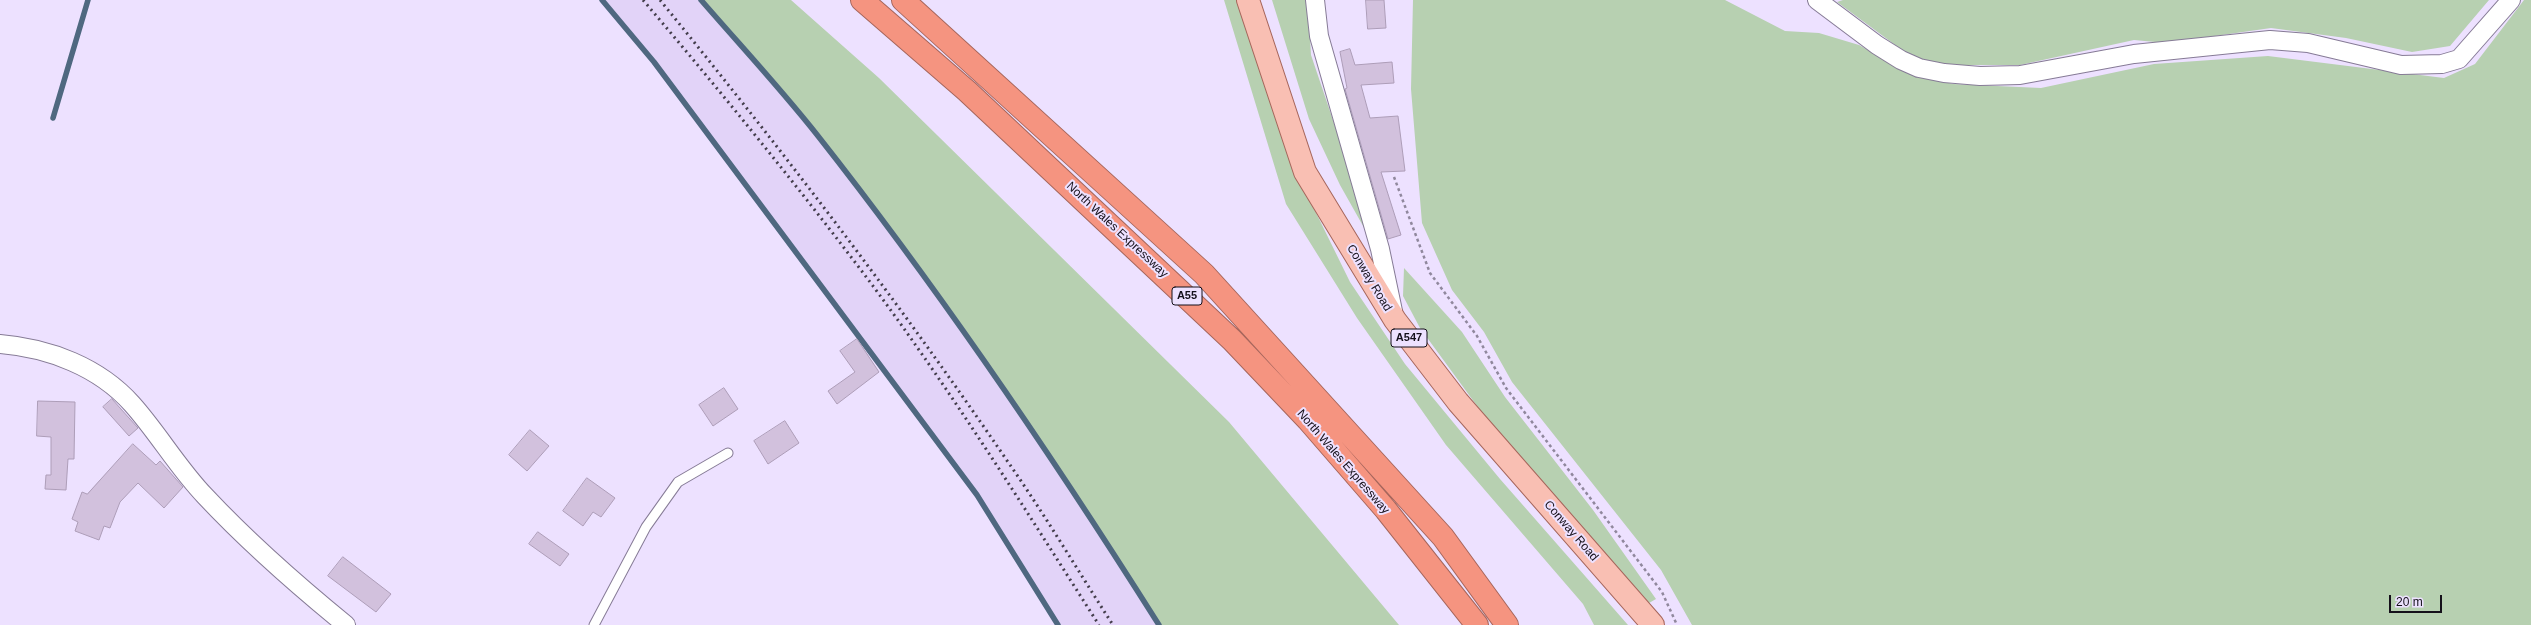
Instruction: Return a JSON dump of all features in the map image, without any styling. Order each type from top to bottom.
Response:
[{"type":"highway","name":"North Wales Expressway","points":[[862,0],[967,91],[1232,340],[1308,420],[1386,510],[1477,625]]},
{"type":"highway","name":"North Wales Expressway","points":[[903,0],[1204,274],[1443,537],[1507,625]]},
{"type":"main road","name":"Conway Road","points":[[1248,0],[1305,172],[1395,320],[1458,402],[1653,625]]},
{"type":"street","points":[[1315,0],[1319,36],[1380,249],[1395,320]]},
{"type":"street","points":[[1818,0],[1877,45],[1901,60],[1919,68],[1944,73],[1980,76],[2020,75],[2134,54],[2270,40],[2308,43],[2401,65],[2442,64],[2459,59],[2511,0]]},
{"type":"street","points":[[0,344],[46,352],[72,361],[112,385],[132,404],[205,496],[298,586],[346,625]]},
{"type":"lane","points":[[594,625],[646,527],[678,482],[728,453]]},
{"type":"path","points":[[1394,177],[1430,273],[1477,336],[1506,388],[1662,592],[1677,625]]},
{"type":"shaded area","points":[[602,0],[701,0],[817,134],[917,265],[1073,489],[1159,625],[1058,625],[977,495],[654,62]]},
{"type":"green space","points":[[701,0],[791,0],[879,78],[1229,422],[1399,625],[1159,625],[1037,438],[952,315],[864,195],[818,136],[775,84]]},
{"type":"green space","points":[[1224,0],[1239,0],[1298,176],[1350,282],[1405,364],[1500,479],[1628,625],[1594,625],[1583,604],[1446,445],[1357,318],[1286,204]]},
{"type":"green space","points":[[1272,0],[1306,0],[1308,3],[1311,55],[1357,191],[1367,233],[1340,185],[1309,119]]},
{"type":"green space","points":[[1413,0],[1725,0],[1785,31],[1819,33],[1859,45],[1909,73],[1953,84],[2041,88],[2154,64],[2268,56],[2444,78],[2475,64],[2524,0],[2531,0],[2531,625],[1692,625],[1661,570],[1512,382],[1484,332],[1452,290],[1422,223],[1411,89]]},
{"type":"green space","points":[[1843,0],[2489,0],[2450,46],[2412,52],[2346,38],[2271,28],[2166,43],[2134,40],[2020,65],[1946,65],[1910,56],[1837,2]]},
{"type":"green space","points":[[1404,268],[1462,332],[1505,397],[1593,510],[1656,599],[1649,603],[1569,516],[1480,410],[1420,328],[1403,296]]},
{"type":"building","points":[[1366,0],[1384,0],[1386,28],[1368,29]]},
{"type":"building","points":[[1350,49],[1355,65],[1392,62],[1394,83],[1361,85],[1370,118],[1398,116],[1405,171],[1381,172],[1401,235],[1388,239],[1345,89],[1347,88],[1340,52]]},
{"type":"building","points":[[857,339],[879,372],[837,404],[828,391],[855,372],[840,351]]},
{"type":"building","points":[[724,388],[738,409],[713,426],[699,405]]},
{"type":"building","points":[[112,399],[138,428],[129,436],[103,407]]},
{"type":"building","points":[[38,401],[75,402],[74,459],[68,459],[66,490],[45,489],[46,475],[51,475],[51,437],[37,436]]},
{"type":"building","points":[[785,421],[799,443],[768,464],[754,441]]},
{"type":"building","points":[[530,430],[549,446],[527,471],[509,455]]},
{"type":"building","points":[[133,444],[156,465],[160,461],[183,487],[164,508],[138,483],[120,502],[110,528],[104,526],[99,540],[75,531],[78,522],[72,519],[82,492],[87,494]]},
{"type":"building","points":[[587,478],[615,498],[601,517],[593,512],[583,526],[563,511]]},
{"type":"building","points":[[538,532],[569,554],[560,566],[529,544]]},
{"type":"building","points":[[343,557],[391,594],[376,612],[328,576]]},
{"type":"waterway","points":[[53,118],[88,0]]},
{"type":"waterway","points":[[602,0],[654,62],[977,495],[1058,625]]},
{"type":"waterway","points":[[701,0],[775,84],[818,136],[864,195],[952,315],[1037,438],[1159,625]]},
{"type":"railway","points":[[643,0],[787,174],[870,282],[988,451],[1099,625]]},
{"type":"railway","points":[[660,0],[751,113],[839,227],[925,343],[1022,482],[1113,625]]}]
